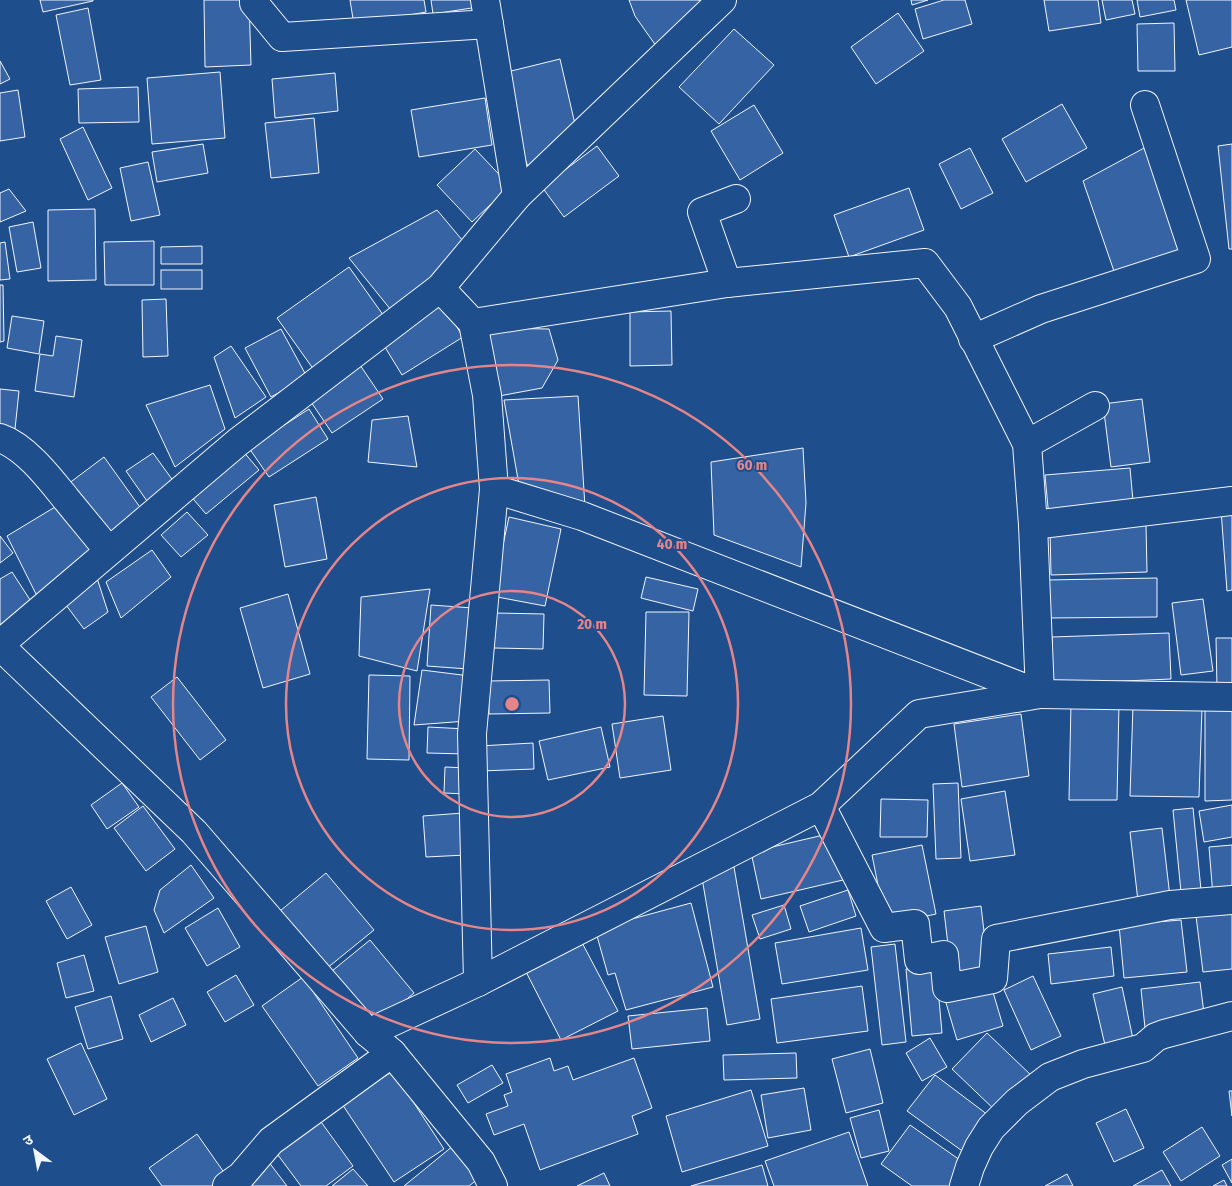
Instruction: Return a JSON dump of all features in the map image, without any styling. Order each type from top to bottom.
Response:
[{"type":"street","points":[[254,0],[254,3],[282,37],[487,12],[517,196]]},
{"type":"street","points":[[493,1186],[481,1162],[392,1054],[368,1033],[194,832],[0,645],[238,442],[440,288],[517,196],[722,0]]},
{"type":"street","points":[[973,339],[1041,309],[1196,259],[1145,105]]},
{"type":"street","points":[[727,283],[702,212],[736,199]]},
{"type":"street","points":[[473,323],[727,283],[925,263],[958,307],[1027,444],[1033,525],[1040,694]]},
{"type":"street","points":[[440,288],[473,323],[487,395],[494,489],[472,734],[478,982]]},
{"type":"street","points":[[1027,444],[1095,406]]},
{"type":"street","points":[[0,438],[29,456],[109,551]]},
{"type":"street","points":[[494,489],[582,516],[1040,694]]},
{"type":"street","points":[[1033,525],[1232,501]]},
{"type":"street","points":[[368,1033],[478,982],[821,806],[919,714],[1040,694],[1232,697]]},
{"type":"street","points":[[821,806],[884,928],[915,924],[919,960],[944,955],[947,988],[993,979],[996,939],[1170,904],[1232,900]]},
{"type":"street","points":[[964,1186],[979,1147],[991,1128],[1018,1102],[1050,1077],[1083,1064],[1143,1048],[1156,1037],[1164,1034],[1232,1016]]},
{"type":"street","points":[[226,1186],[241,1176],[271,1141],[392,1054]]},
{"type":"building","points":[[40,0],[93,0],[93,1],[43,12]]},
{"type":"building","points":[[204,0],[249,0],[251,65],[205,67]]},
{"type":"building","points":[[350,0],[424,0],[426,12],[354,25]]},
{"type":"building","points":[[431,0],[477,0],[478,7],[433,14]]},
{"type":"building","points":[[629,0],[699,0],[705,11],[661,53],[635,16]]},
{"type":"building","points":[[911,0],[928,0],[912,5]]},
{"type":"building","points":[[944,0],[965,0],[972,24],[923,39],[915,9]]},
{"type":"building","points":[[1044,0],[1098,0],[1101,23],[1049,31]]},
{"type":"building","points":[[1102,0],[1132,0],[1135,14],[1106,20]]},
{"type":"building","points":[[1137,0],[1174,0],[1176,10],[1140,17]]},
{"type":"building","points":[[1186,0],[1232,0],[1232,47],[1199,55]]},
{"type":"building","points":[[88,8],[101,80],[70,85],[56,15]]},
{"type":"building","points":[[898,13],[924,51],[876,84],[851,47]]},
{"type":"building","points":[[1174,23],[1175,71],[1138,71],[1137,24]]},
{"type":"building","points":[[734,29],[774,65],[719,124],[679,87]]},
{"type":"building","points":[[560,59],[577,133],[529,169],[510,122],[499,74]]},
{"type":"building","points":[[0,61],[10,79],[0,84]]},
{"type":"building","points":[[220,72],[225,138],[152,144],[147,78]]},
{"type":"building","points":[[335,73],[338,111],[275,118],[272,79]]},
{"type":"building","points":[[138,87],[139,122],[79,123],[78,89]]},
{"type":"building","points":[[18,90],[25,137],[0,141],[0,93]]},
{"type":"building","points":[[485,98],[492,145],[419,157],[411,110]]},
{"type":"building","points":[[1062,104],[1087,148],[1026,182],[1002,139]]},
{"type":"building","points":[[754,105],[783,153],[740,180],[711,131]]},
{"type":"building","points":[[314,118],[319,173],[271,178],[265,123]]},
{"type":"building","points":[[83,127],[112,188],[88,200],[60,139]]},
{"type":"building","points":[[203,144],[208,173],[157,182],[152,152]]},
{"type":"building","points":[[1232,144],[1232,249],[1229,249],[1218,146]]},
{"type":"building","points":[[597,146],[619,176],[564,217],[542,187]]},
{"type":"building","points":[[1146,147],[1183,252],[1116,277],[1083,181]]},
{"type":"building","points":[[970,148],[993,193],[961,209],[939,164]]},
{"type":"building","points":[[475,149],[510,186],[472,222],[437,185]]},
{"type":"building","points":[[148,162],[160,215],[131,221],[120,168]]},
{"type":"building","points":[[909,188],[924,230],[849,257],[834,215]]},
{"type":"building","points":[[9,189],[26,211],[0,222],[0,193]]},
{"type":"building","points":[[95,209],[96,280],[48,281],[48,210]]},
{"type":"building","points":[[437,210],[468,247],[391,310],[349,258]]},
{"type":"building","points":[[33,222],[41,268],[17,272],[9,227]]},
{"type":"building","points":[[154,241],[154,285],[105,285],[104,242]]},
{"type":"building","points":[[5,242],[10,279],[0,280],[0,243]]},
{"type":"building","points":[[202,246],[202,264],[161,264],[161,247]]},
{"type":"building","points":[[349,267],[386,319],[314,370],[277,318]]},
{"type":"building","points":[[161,270],[202,270],[202,289],[161,289]]},
{"type":"building","points":[[0,285],[3,285],[4,341],[0,342]]},
{"type":"building","points":[[166,299],[168,356],[143,357],[142,300]]},
{"type":"building","points":[[441,301],[463,337],[402,375],[380,339]]},
{"type":"building","points":[[671,311],[672,365],[630,366],[630,312]]},
{"type":"building","points":[[12,316],[44,321],[39,354],[7,348]]},
{"type":"building","points":[[487,328],[549,329],[558,360],[542,388],[499,396]]},
{"type":"building","points":[[281,329],[307,377],[271,397],[245,348]]},
{"type":"building","points":[[56,336],[82,340],[74,397],[35,391],[40,354],[53,356]]},
{"type":"building","points":[[231,346],[266,397],[235,418],[214,357]]},
{"type":"building","points":[[360,365],[383,399],[332,433],[309,399]]},
{"type":"building","points":[[210,385],[225,429],[175,467],[146,405]]},
{"type":"building","points":[[0,389],[19,391],[15,429],[0,427]]},
{"type":"building","points":[[578,396],[585,507],[519,485],[504,400]]},
{"type":"building","points":[[1142,399],[1150,462],[1111,467],[1103,404]]},
{"type":"building","points":[[309,409],[328,439],[269,477],[249,448]]},
{"type":"building","points":[[408,416],[417,467],[368,462],[372,420]]},
{"type":"building","points":[[803,448],[806,503],[801,567],[714,535],[711,462]]},
{"type":"building","points":[[242,450],[259,470],[206,514],[189,494]]},
{"type":"building","points":[[153,453],[174,482],[147,501],[126,471]]},
{"type":"building","points":[[104,457],[142,510],[102,538],[64,487]]},
{"type":"building","points":[[1130,468],[1134,512],[1049,518],[1045,475]]},
{"type":"building","points":[[316,497],[327,559],[285,567],[274,505]]},
{"type":"building","points":[[60,504],[106,550],[39,600],[7,536]]},
{"type":"building","points":[[1232,509],[1232,590],[1227,591],[1221,510]]},
{"type":"building","points":[[187,512],[208,535],[181,557],[161,535]]},
{"type":"building","points":[[509,517],[561,529],[545,606],[492,596]]},
{"type":"building","points":[[1146,525],[1147,572],[1051,575],[1050,528]]},
{"type":"building","points":[[0,536],[13,553],[0,563]]},
{"type":"building","points":[[152,550],[171,577],[121,618],[106,582]]},
{"type":"building","points":[[94,569],[108,612],[84,629],[63,601]]},
{"type":"building","points":[[12,572],[34,606],[0,628],[0,579]]},
{"type":"building","points":[[646,577],[698,589],[693,611],[641,598]]},
{"type":"building","points":[[1157,578],[1157,617],[1048,618],[1047,580]]},
{"type":"building","points":[[430,589],[417,671],[359,656],[361,597]]},
{"type":"building","points":[[288,594],[310,674],[263,688],[240,608]]},
{"type":"building","points":[[1203,599],[1213,671],[1181,675],[1172,603]]},
{"type":"building","points":[[431,605],[473,608],[468,669],[427,666]]},
{"type":"building","points":[[646,612],[689,612],[687,696],[644,695]]},
{"type":"building","points":[[495,613],[544,614],[543,649],[494,648]]},
{"type":"building","points":[[1169,633],[1171,679],[1053,684],[1052,637]]},
{"type":"building","points":[[1216,638],[1232,638],[1232,688],[1217,688]]},
{"type":"building","points":[[422,670],[470,676],[467,721],[414,725]]},
{"type":"building","points":[[369,675],[410,676],[409,760],[367,759]]},
{"type":"building","points":[[177,677],[226,740],[200,760],[151,697]]},
{"type":"building","points":[[549,680],[550,713],[489,714],[488,681]]},
{"type":"building","points":[[1205,700],[1232,700],[1232,800],[1205,801]]},
{"type":"building","points":[[1071,702],[1119,703],[1117,800],[1069,800]]},
{"type":"building","points":[[1133,705],[1202,708],[1199,797],[1130,796]]},
{"type":"building","points":[[1021,714],[1029,776],[962,787],[954,724]]},
{"type":"building","points":[[663,716],[671,770],[620,778],[612,724]]},
{"type":"building","points":[[428,727],[467,729],[466,754],[427,753]]},
{"type":"building","points":[[601,727],[610,767],[548,780],[539,741]]},
{"type":"building","points":[[533,743],[534,769],[480,771],[479,746]]},
{"type":"building","points":[[445,767],[468,768],[467,794],[444,793]]},
{"type":"building","points":[[122,783],[139,807],[107,829],[91,805]]},
{"type":"building","points":[[958,783],[961,858],[936,859],[933,784]]},
{"type":"building","points":[[1005,791],[1015,855],[970,861],[961,799]]},
{"type":"building","points":[[881,799],[928,800],[927,837],[880,837]]},
{"type":"building","points":[[1232,805],[1232,837],[1204,842],[1199,811]]},
{"type":"building","points":[[143,806],[175,849],[146,871],[114,828]]},
{"type":"building","points":[[1193,808],[1201,890],[1181,892],[1173,810]]},
{"type":"building","points":[[463,813],[466,855],[426,857],[423,816]]},
{"type":"building","points":[[1162,828],[1170,897],[1138,901],[1130,832]]},
{"type":"building","points":[[832,833],[843,880],[761,899],[751,852]]},
{"type":"building","points":[[922,845],[936,914],[886,925],[872,855]]},
{"type":"building","points":[[1232,845],[1232,895],[1213,896],[1209,847]]},
{"type":"building","points":[[191,865],[214,898],[164,933],[154,910],[160,890]]},
{"type":"building","points":[[734,867],[760,1019],[727,1025],[701,872]]},
{"type":"building","points":[[326,873],[374,930],[321,973],[274,916]]},
{"type":"building","points":[[71,887],[92,925],[67,939],[46,901]]},
{"type":"building","points":[[848,890],[856,916],[809,932],[800,906]]},
{"type":"building","points":[[691,903],[713,987],[626,1010],[615,973],[608,975],[595,929]]},
{"type":"building","points":[[1232,903],[1232,969],[1203,972],[1195,908]]},
{"type":"building","points":[[784,905],[791,929],[760,939],[752,915]]},
{"type":"building","points":[[981,906],[989,974],[952,979],[944,911]]},
{"type":"building","points":[[218,908],[240,947],[207,966],[185,928]]},
{"type":"building","points":[[1181,920],[1187,972],[1124,978],[1119,925]]},
{"type":"building","points":[[146,926],[158,972],[119,984],[105,937]]},
{"type":"building","points":[[861,928],[868,970],[782,984],[775,943]]},
{"type":"building","points":[[579,937],[618,1011],[561,1040],[523,966]]},
{"type":"building","points":[[370,940],[414,993],[377,1024],[332,971]]},
{"type":"building","points":[[895,944],[906,1042],[882,1045],[871,947]]},
{"type":"building","points":[[1111,947],[1114,976],[1051,984],[1048,954]]},
{"type":"building","points":[[84,955],[94,991],[66,998],[57,963]]},
{"type":"building","points":[[936,965],[942,1033],[912,1036],[906,969]]},
{"type":"building","points":[[236,975],[254,1005],[225,1022],[207,992]]},
{"type":"building","points":[[1033,976],[1061,1036],[1031,1050],[1004,990]]},
{"type":"building","points":[[303,977],[358,1058],[318,1086],[262,1006]]},
{"type":"building","points":[[990,982],[1003,1026],[957,1040],[944,996]]},
{"type":"building","points":[[1200,982],[1205,1021],[1145,1028],[1141,989]]},
{"type":"building","points":[[862,986],[868,1031],[777,1043],[771,999]]},
{"type":"building","points":[[1122,987],[1133,1039],[1105,1045],[1093,994]]},
{"type":"building","points":[[111,996],[123,1039],[88,1049],[75,1007]]},
{"type":"building","points":[[173,998],[186,1025],[151,1042],[139,1015]]},
{"type":"building","points":[[707,1008],[710,1041],[632,1049],[628,1016]]},
{"type":"building","points":[[987,1033],[1033,1077],[998,1113],[952,1069]]},
{"type":"building","points":[[930,1038],[947,1067],[922,1081],[906,1053]]},
{"type":"building","points":[[81,1043],[107,1099],[74,1115],[47,1059]]},
{"type":"building","points":[[870,1049],[883,1103],[846,1113],[832,1059]]},
{"type":"building","points":[[796,1053],[797,1078],[724,1080],[723,1055]]},
{"type":"building","points":[[550,1058],[554,1071],[568,1066],[573,1080],[634,1058],[652,1108],[632,1116],[638,1134],[540,1170],[524,1124],[494,1135],[486,1114],[508,1106],[504,1095],[512,1092],[506,1074]]},
{"type":"building","points":[[492,1065],[503,1083],[468,1103],[457,1085]]},
{"type":"building","points":[[393,1071],[444,1149],[394,1182],[342,1104]]},
{"type":"building","points":[[935,1075],[992,1118],[965,1153],[907,1111]]},
{"type":"building","points":[[804,1088],[811,1130],[768,1138],[761,1095]]},
{"type":"building","points":[[751,1090],[768,1146],[682,1172],[666,1116]]},
{"type":"building","points":[[1229,1091],[1232,1091],[1232,1116]]},
{"type":"building","points":[[1126,1109],[1144,1148],[1114,1162],[1096,1123]]},
{"type":"building","points":[[879,1110],[889,1151],[861,1158],[850,1118]]},
{"type":"building","points":[[316,1115],[353,1166],[326,1186],[301,1186],[272,1147]]},
{"type":"building","points":[[910,1125],[967,1165],[953,1186],[912,1186],[881,1164]]},
{"type":"building","points":[[1202,1127],[1220,1156],[1181,1181],[1163,1152]]},
{"type":"building","points":[[849,1132],[868,1186],[774,1186],[765,1161]]},
{"type":"building","points":[[197,1134],[230,1181],[223,1186],[162,1186],[149,1168]]},
{"type":"building","points":[[453,1146],[479,1178],[469,1186],[404,1186]]},
{"type":"building","points":[[1232,1159],[1232,1183],[1222,1165]]},
{"type":"building","points":[[268,1161],[287,1186],[232,1186]]},
{"type":"building","points":[[762,1165],[768,1186],[691,1186]]},
{"type":"building","points":[[353,1169],[368,1186],[332,1186]]},
{"type":"building","points":[[1162,1170],[1171,1186],[1133,1186]]},
{"type":"building","points":[[604,1173],[610,1186],[577,1186]]},
{"type":"building","points":[[1067,1174],[1073,1186],[1045,1186]]},
{"type":"building","points":[[1224,1180],[1227,1186],[1213,1186]]}]
